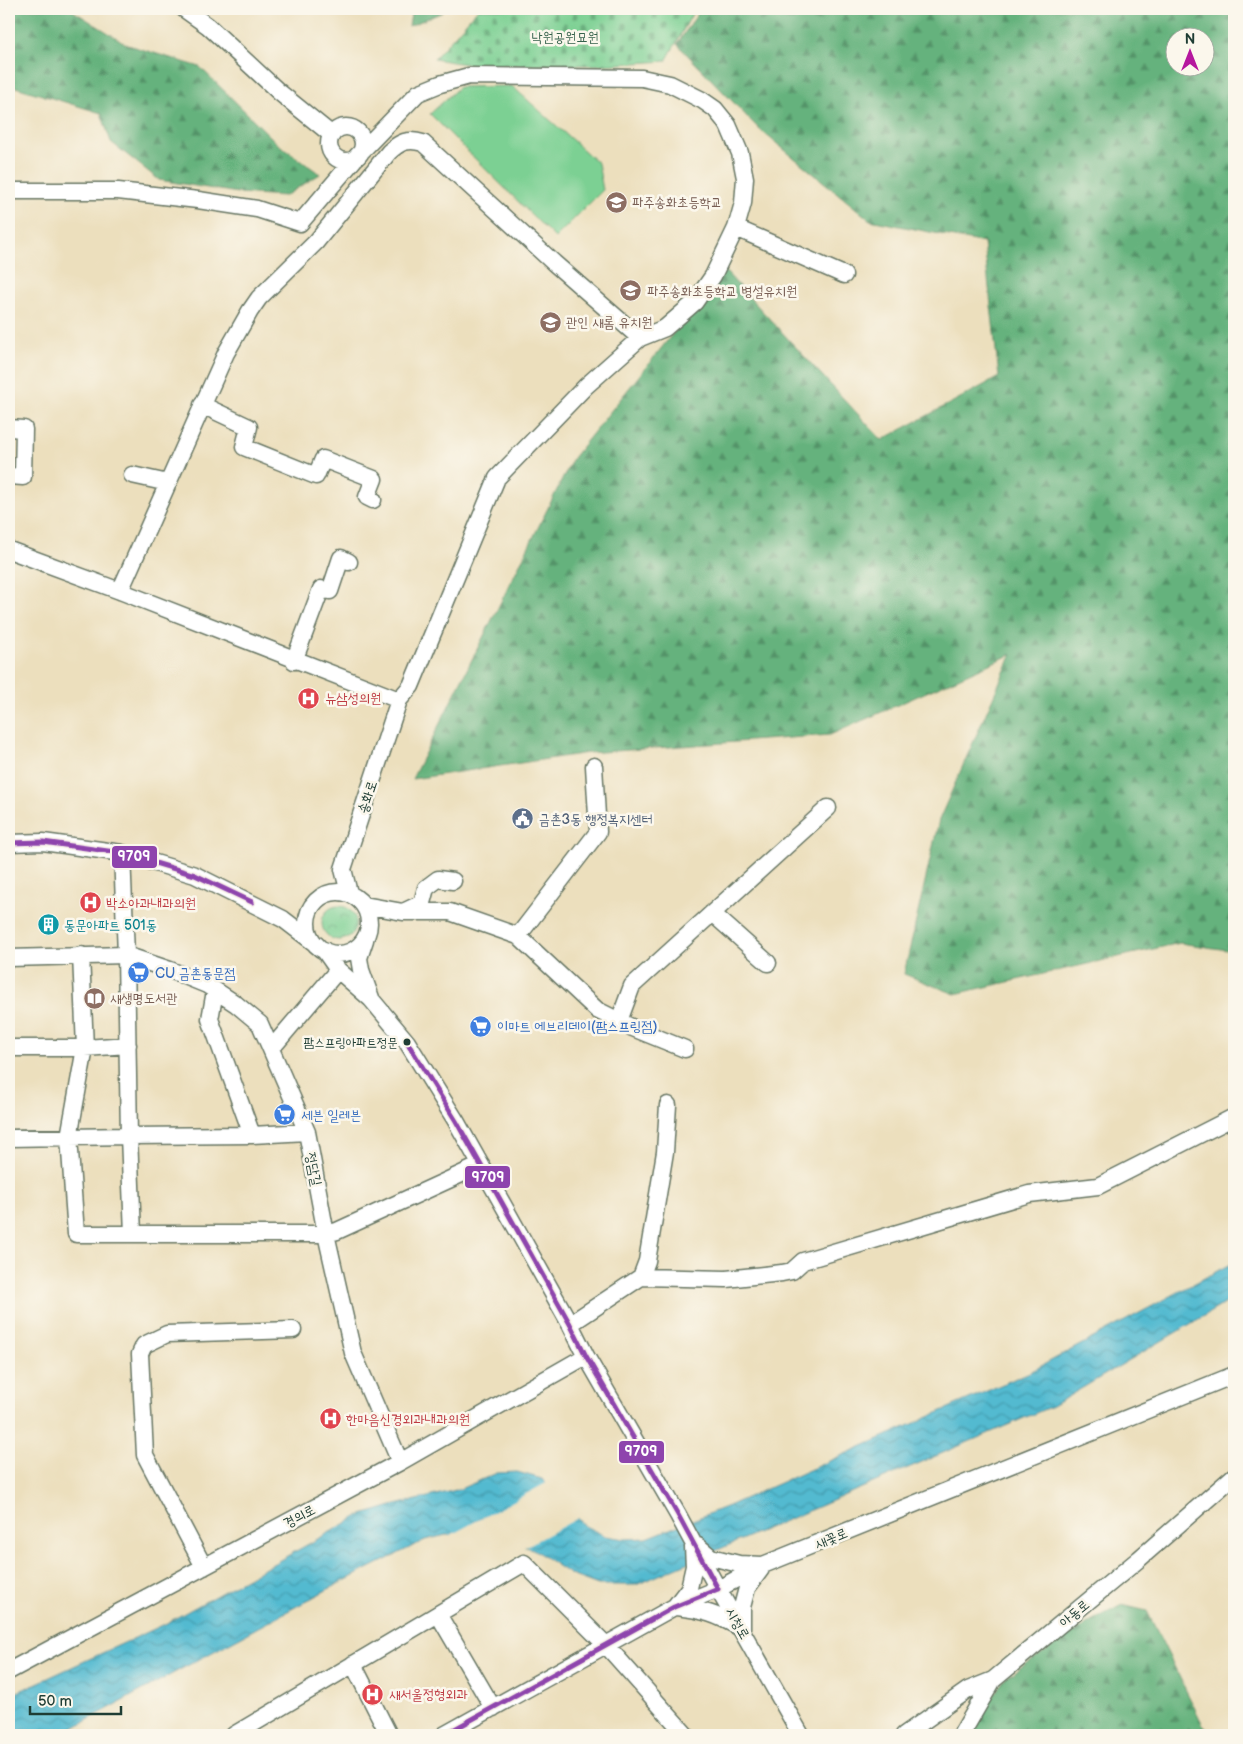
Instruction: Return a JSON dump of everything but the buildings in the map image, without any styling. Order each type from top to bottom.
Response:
[{"type":"street","points":[[184,9],[208,26],[280,92],[332,135]]},
{"type":"street","name":"송화로","points":[[300,223],[358,155],[418,94],[440,84],[469,76],[642,78],[670,84],[702,100],[715,109],[728,125],[740,153],[745,178],[743,203],[736,228],[713,276],[695,302],[664,328],[640,338],[586,386],[497,478],[410,686],[399,700],[343,869],[341,893]]},
{"type":"street","points":[[346,127],[356,131],[362,140],[361,151],[358,155],[347,160],[336,157],[329,147],[332,135],[340,128],[346,127]]},
{"type":"street","points":[[120,591],[226,353],[259,298],[316,242],[388,152],[397,144],[406,140],[415,140],[423,143],[554,264],[640,338]]},
{"type":"street","points":[[9,191],[118,191],[198,200],[257,210],[300,223],[316,242]]},
{"type":"street","points":[[736,228],[844,275]]},
{"type":"street","points":[[202,405],[249,427],[244,447],[316,476],[323,459],[374,479],[367,497],[373,500]]},
{"type":"street","points":[[9,428],[24,429],[23,477],[9,476]]},
{"type":"street","points":[[132,475],[168,483]]},
{"type":"street","points":[[9,550],[120,591],[294,661],[399,700]]},
{"type":"street","points":[[294,661],[321,590],[330,591],[341,558],[349,562]]},
{"type":"street","points":[[518,936],[598,832],[594,766]]},
{"type":"street","points":[[619,1021],[632,986],[828,808]]},
{"type":"street","points":[[9,843],[43,842],[122,853],[195,876],[252,902],[283,919],[320,947],[334,953],[344,953],[353,950],[367,936]]},
{"type":"street","points":[[122,853],[133,1234]]},
{"type":"street","points":[[404,912],[422,903],[426,888],[438,879],[453,881]]},
{"type":"street","points":[[341,893],[357,898],[364,905],[370,925],[359,958],[371,999],[338,970],[308,930],[309,913],[318,899],[341,893]]},
{"type":"street","points":[[364,905],[404,912],[450,912],[518,936],[597,1010],[685,1049]]},
{"type":"street","points":[[283,919],[309,913]]},
{"type":"street","points":[[712,913],[768,963]]},
{"type":"street","points":[[81,955],[85,1048],[69,1137],[76,1234],[326,1234],[481,1165]]},
{"type":"street","name":"정담길","points":[[9,958],[126,955],[170,970],[207,986],[236,1004],[260,1024],[306,1132],[326,1234],[353,1352],[400,1462]]},
{"type":"street","points":[[270,1044],[277,1042],[338,970]]},
{"type":"street","points":[[215,991],[210,1019],[252,1135]]},
{"type":"street","name":"시청로","points":[[371,999],[407,1042],[481,1165],[586,1356],[801,1735]]},
{"type":"street","points":[[9,1048],[85,1048],[128,1045]]},
{"type":"street","points":[[641,1277],[646,1261],[665,1152],[668,1105]]},
{"type":"street","points":[[570,1324],[641,1277],[726,1279],[792,1271],[803,1260],[1029,1194],[1098,1186],[1234,1117]]},
{"type":"street","points":[[9,1138],[252,1135],[306,1132]]},
{"type":"street","points":[[204,1567],[145,1455],[140,1354],[144,1345],[167,1334],[293,1330]]},
{"type":"street","name":"경의로","points":[[9,1671],[400,1462],[586,1356]]},
{"type":"street","name":"새꽃로","points":[[444,1735],[674,1607],[718,1589],[763,1565],[1234,1375]]},
{"type":"street","name":"아동로","points":[[904,1735],[968,1690],[993,1680],[1139,1559],[1234,1476]]},
{"type":"street","points":[[674,1607],[689,1588],[703,1562],[763,1565]]},
{"type":"street","points":[[234,1735],[524,1563],[606,1644],[686,1735]]},
{"type":"street","points":[[742,1629],[742,1607],[747,1588],[763,1565]]},
{"type":"street","points":[[674,1607],[703,1610],[725,1618],[742,1629]]},
{"type":"street","points":[[438,1614],[493,1708]]},
{"type":"street","points":[[353,1664],[389,1735]]},
{"type":"street","points":[[961,1735],[993,1680]]},
{"type":"green space","points":[[9,9],[70,9],[128,45],[200,67],[278,144],[320,174],[285,196],[238,193],[159,180],[111,142],[101,113],[9,85]]},
{"type":"green space","points":[[412,9],[446,9],[409,26]]},
{"type":"green space","name":"낙원공원묘원","points":[[478,9],[695,9],[666,61],[602,65],[472,65],[434,59]]},
{"type":"green space","points":[[701,9],[1234,9],[1234,951],[1180,943],[955,994],[904,974],[939,820],[1012,654],[830,735],[588,753],[412,779],[573,458],[724,270],[882,440],[999,377],[984,243],[870,220],[759,129],[677,44]]},
{"type":"green space","points":[[512,86],[598,163],[603,190],[555,238],[430,114],[459,87]]},
{"type":"green space","points":[[339,906],[346,907],[351,911],[355,916],[355,930],[351,935],[346,939],[339,940],[332,939],[327,935],[323,930],[322,923],[323,916],[327,911],[332,907]]},
{"type":"green space","points":[[1122,1605],[1147,1611],[1202,1723],[1213,1735],[965,1735],[1006,1677],[1091,1621]]},
{"type":"water","points":[[1234,1262],[1234,1298],[1052,1406],[636,1585],[598,1585],[571,1575],[533,1549],[484,1536],[446,1535],[425,1540],[332,1587],[60,1735],[9,1735],[9,1696],[165,1624],[359,1516],[460,1489],[497,1473],[517,1472],[542,1479],[585,1526],[605,1536],[625,1539],[647,1538],[728,1506],[1032,1371]]},
{"type":"pier","points":[[548,1482],[580,1517],[521,1549],[483,1539],[447,1537]]},
{"type":"transit line","name":"9709","points":[[9,843],[43,842],[122,853],[195,875],[252,902]]},
{"type":"transit line","name":"9709","points":[[407,1042],[456,1121],[718,1589]]},
{"type":"transit line","name":"9709","points":[[444,1735],[674,1607],[718,1589]]},
{"type":"place","name":"파주송화초등학교","points":[[616,202]]},
{"type":"place","name":"파주송화초등학교 병설유치원","points":[[631,291]]},
{"type":"place","name":"관인 새롬 유치원","points":[[550,322]]},
{"type":"place","name":"뉴삼성의원","points":[[309,698]]},
{"type":"place","name":"금촌3동 행정복지센터","points":[[523,819]]},
{"type":"place","name":"박소아과내과의원","points":[[90,903]]},
{"type":"place","name":"동문아파트 501동","points":[[48,925]]},
{"type":"place","name":"CU 금촌동문점","points":[[139,973]]},
{"type":"place","name":"새생명도서관","points":[[94,998]]},
{"type":"place","name":"이마트 에브리데이(팜스프링점)","points":[[481,1026]]},
{"type":"place","name":"팜스프링아파트정문","points":[[407,1042]]},
{"type":"place","name":"세븐 일레븐","points":[[285,1115]]},
{"type":"place","name":"한마음신경외과내과의원","points":[[330,1419]]},
{"type":"place","name":"새서울정형외과","points":[[373,1694]]}]
